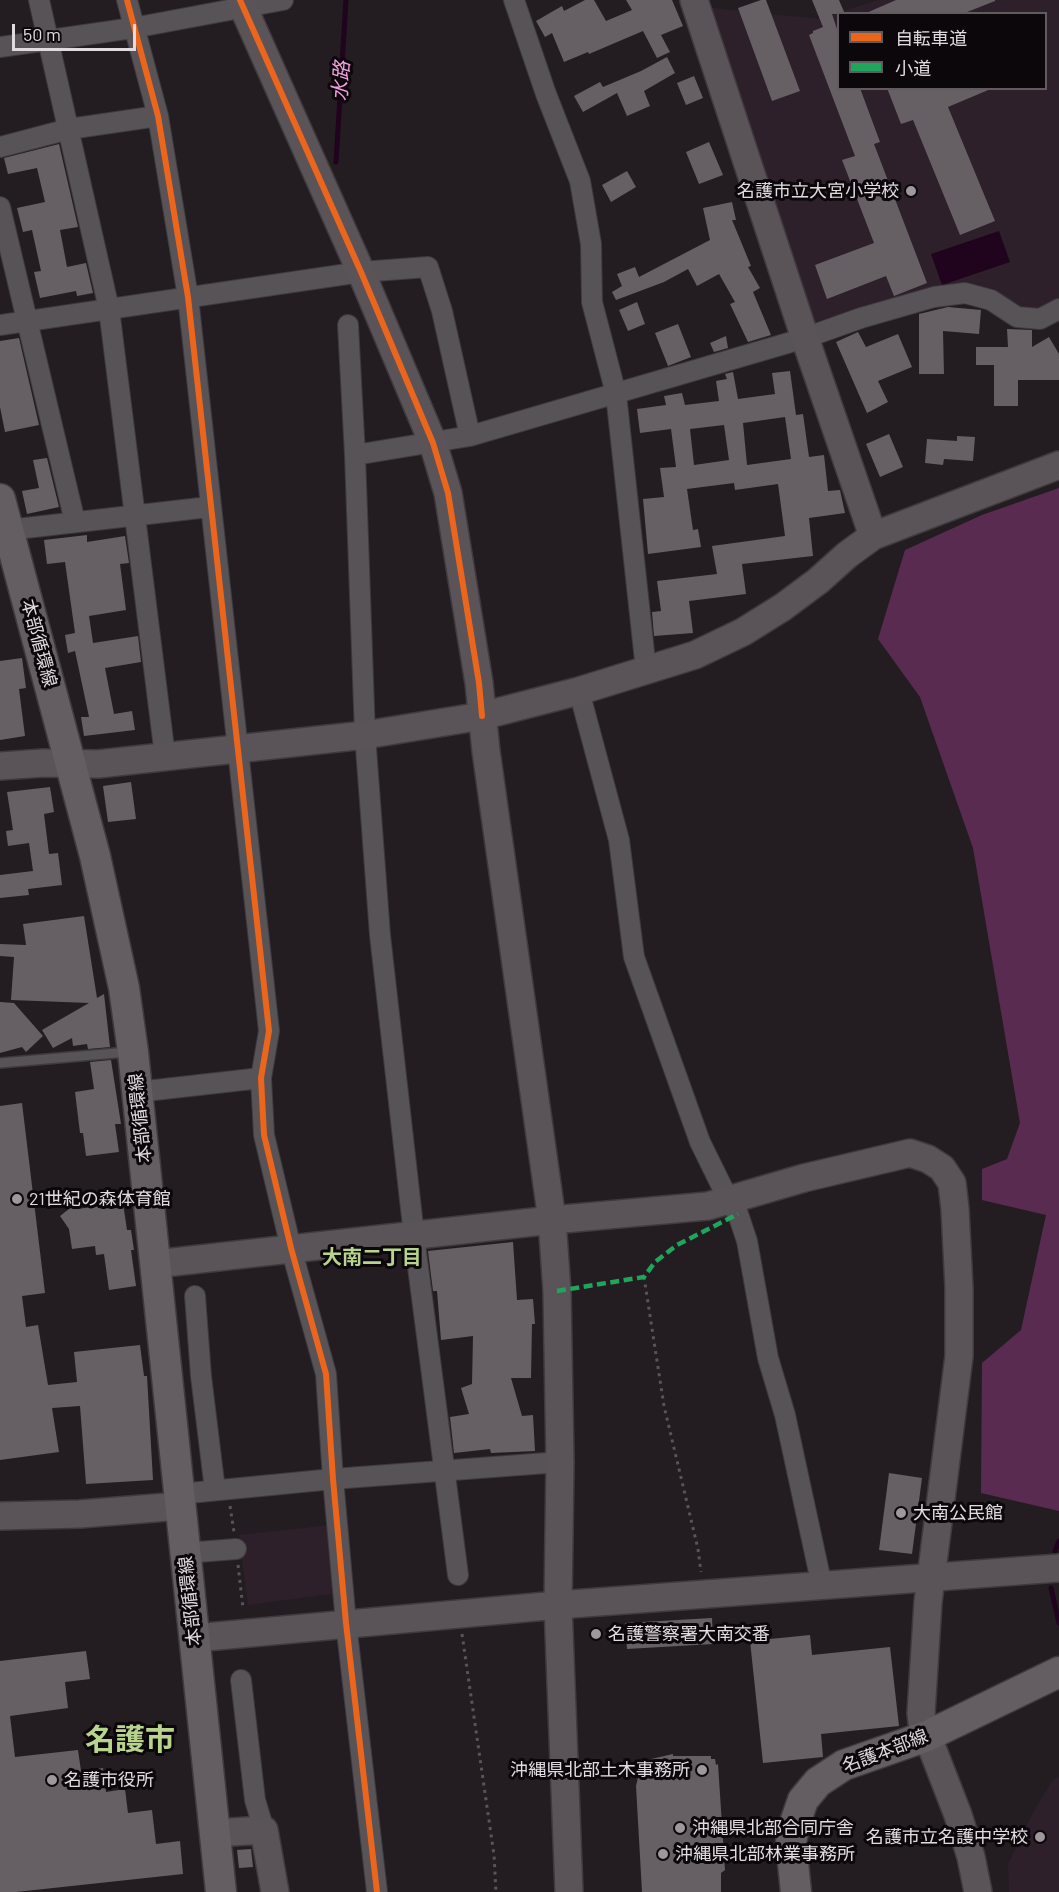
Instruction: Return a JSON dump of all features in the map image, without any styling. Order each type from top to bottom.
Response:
[{"type":"main road","name":"本部循環線","points":[[0,499],[108,909],[124,988],[133,1052],[221,1892]]},
{"type":"main road","name":"名護本部線","points":[[796,1892],[791,1843],[797,1814],[803,1800],[811,1790],[830,1773],[844,1765],[927,1736],[1059,1672]]},
{"type":"street","points":[[39,0],[110,309],[165,756]]},
{"type":"street","points":[[127,0],[158,116],[188,297],[209,507],[239,749],[269,1031],[261,1078],[264,1135],[291,1248],[326,1374],[346,1623],[377,1892]]},
{"type":"street","points":[[0,48],[133,28],[241,3],[283,0]]},
{"type":"street","points":[[514,0],[546,94],[580,181],[591,244],[592,302],[616,394],[646,670]]},
{"type":"street","points":[[694,0],[873,536]]},
{"type":"street","points":[[241,3],[361,272],[433,443],[448,493],[478,683],[552,1220],[557,1290],[560,1462],[558,1605],[569,1892]]},
{"type":"street","points":[[0,147],[69,129],[158,116]]},
{"type":"street","points":[[0,207],[75,522]]},
{"type":"street","points":[[0,325],[361,272],[428,267],[442,311],[470,436]]},
{"type":"street","points":[[355,455],[470,436],[805,338],[861,318],[934,297],[965,293],[991,300],[1017,317],[1040,319],[1059,309]]},
{"type":"street","points":[[348,325],[365,735],[380,936],[414,1235],[458,1575]]},
{"type":"street","points":[[0,766],[98,764],[365,735],[482,716],[579,691],[695,655],[743,632],[809,588],[873,536],[1059,465]]},
{"type":"street","points":[[8,530],[209,507]]},
{"type":"street","points":[[579,691],[619,840],[634,957],[700,1142],[729,1201],[738,1214],[747,1241],[768,1358],[785,1415],[822,1586]]},
{"type":"street","points":[[137,1092],[261,1078]]},
{"type":"street","points":[[155,1264],[552,1220],[708,1206],[804,1178],[910,1153],[928,1159],[942,1168],[952,1183],[959,1288],[959,1356],[927,1609],[921,1713],[927,1736],[958,1815],[971,1857],[978,1892]]},
{"type":"street","points":[[195,1296],[201,1376],[215,1490]]},
{"type":"street","points":[[167,1380],[201,1376]]},
{"type":"street","points":[[0,1516],[80,1514],[179,1500],[215,1490],[560,1462]]},
{"type":"street","points":[[185,1553],[236,1549]]},
{"type":"street","points":[[195,1638],[558,1605],[1059,1568]]},
{"type":"street","points":[[241,1680],[255,1800],[264,1830],[275,1892]]},
{"type":"street","points":[[215,1833],[264,1830]]},
{"type":"lane","points":[[0,1063],[133,1052]]},
{"type":"path","points":[[644,1277],[664,1406],[698,1549],[703,1596]]},
{"type":"path","points":[[461,1626],[494,1855],[496,1892]]},
{"type":"shaded area","name":"名護市立大宮小学校","points":[[878,0],[1059,0],[1059,309],[1040,319],[965,293],[805,338],[712,8],[820,19],[837,13],[837,90],[1047,90],[1047,12],[841,12]]},
{"type":"shaded area","points":[[999,231],[1010,262],[942,285],[931,254]]},
{"type":"shaded area","points":[[1059,488],[1059,1511],[981,1493],[982,1363],[1021,1330],[1046,1215],[982,1200],[982,1169],[1007,1159],[1020,1123],[973,848],[920,697],[878,639],[905,550],[982,515]]},
{"type":"shaded area","points":[[331,1525],[338,1593],[248,1605],[239,1535]]},
{"type":"shaded area","name":"名護市立名護中学校","points":[[1059,1777],[1059,1892],[1009,1892],[1008,1864],[1034,1811],[1053,1780]]},
{"type":"building","points":[[585,0],[594,0],[606,21],[632,10],[626,0],[672,0],[683,26],[661,35],[670,52],[657,58],[643,31],[564,62],[552,33],[545,37],[536,21],[562,6],[564,11]]},
{"type":"building","points":[[766,0],[800,91],[772,101],[738,8]]},
{"type":"building","points":[[812,0],[839,0],[844,12],[832,14],[837,29],[837,90],[861,90],[880,142],[874,144],[927,283],[894,296],[886,276],[827,299],[815,265],[874,243],[842,160],[855,156],[809,35],[823,27]]},
{"type":"building","points":[[896,0],[995,0],[967,12],[869,12]]},
{"type":"building","points":[[667,57],[675,73],[644,91],[650,106],[627,116],[617,93],[583,112],[574,96],[600,82],[603,87]]},
{"type":"building","points":[[694,76],[703,98],[686,105],[677,83]]},
{"type":"building","points":[[888,90],[988,90],[948,107],[995,221],[960,235],[913,120],[901,124]]},
{"type":"building","points":[[709,142],[723,175],[699,184],[686,152]]},
{"type":"building","points":[[59,144],[78,227],[60,230],[67,267],[86,263],[93,293],[77,296],[76,291],[40,298],[34,272],[41,271],[32,230],[23,232],[17,208],[45,202],[37,168],[8,174],[4,158]]},
{"type":"building","points":[[627,171],[636,187],[611,202],[602,185]]},
{"type":"building","points":[[732,202],[736,220],[732,220],[751,266],[748,267],[760,288],[753,292],[771,335],[748,342],[730,304],[735,302],[719,274],[697,286],[688,269],[664,282],[616,300],[612,292],[622,286],[617,274],[635,267],[639,277],[710,240],[703,208]]},
{"type":"building","points":[[637,302],[645,324],[628,331],[619,310]]},
{"type":"building","points":[[948,307],[981,310],[979,334],[943,331],[944,374],[919,374],[919,314]]},
{"type":"building","points":[[678,324],[691,357],[668,366],[655,333]]},
{"type":"building","points":[[1007,329],[1032,330],[1032,347],[1049,337],[1059,354],[1059,380],[1018,380],[1018,406],[994,406],[994,365],[976,365],[976,347],[1008,347]]},
{"type":"building","points":[[858,332],[866,347],[898,334],[912,367],[878,381],[888,402],[867,413],[836,342]]},
{"type":"building","points":[[726,336],[728,348],[714,352],[710,343]]},
{"type":"building","points":[[19,338],[39,425],[5,432],[0,407],[0,341]]},
{"type":"building","points":[[790,371],[796,415],[803,414],[809,457],[824,455],[828,491],[840,490],[845,513],[809,518],[813,556],[742,564],[746,594],[689,601],[693,633],[654,636],[652,612],[661,611],[657,581],[717,574],[712,546],[785,536],[778,484],[735,490],[734,483],[687,489],[693,530],[698,529],[701,547],[648,554],[643,499],[664,497],[660,468],[676,467],[671,429],[640,433],[637,409],[666,405],[664,396],[682,393],[685,405],[719,401],[716,381],[727,379],[725,374],[733,372],[738,399],[775,394],[772,373]],"holes":[[[785,417],[791,459],[747,465],[743,423]],[[724,425],[729,460],[694,465],[690,429]]]},
{"type":"building","points":[[889,434],[903,467],[880,477],[866,444]]},
{"type":"building","points":[[957,436],[975,437],[973,461],[944,459],[943,465],[925,463],[927,439],[957,441]]},
{"type":"building","points":[[47,458],[59,507],[27,514],[22,491],[39,488],[33,460]]},
{"type":"building","points":[[87,535],[87,542],[125,536],[129,563],[120,564],[126,610],[89,616],[93,643],[138,636],[141,662],[105,668],[114,714],[132,711],[135,730],[84,736],[81,717],[89,717],[75,651],[68,653],[65,635],[75,633],[65,562],[47,564],[44,540]]},
{"type":"building","points":[[22,658],[26,688],[19,689],[25,736],[0,740],[0,661]]},
{"type":"building","points":[[131,782],[136,819],[108,822],[103,786]]},
{"type":"building","points":[[50,787],[54,812],[44,814],[49,854],[58,853],[62,885],[28,889],[29,895],[0,898],[0,875],[33,871],[29,843],[8,846],[6,831],[13,830],[7,792]]},
{"type":"building","points":[[84,916],[97,998],[104,994],[110,1047],[88,1049],[87,1044],[73,1046],[72,1038],[53,1048],[42,1030],[89,1003],[11,1000],[14,957],[0,956],[0,944],[26,945],[23,924]]},
{"type":"building","points":[[0,1002],[14,1003],[43,1036],[26,1052],[22,1047],[0,1053]]},
{"type":"building","points":[[111,1060],[121,1124],[115,1124],[119,1152],[86,1156],[83,1133],[80,1133],[75,1092],[94,1089],[90,1062]]},
{"type":"building","points":[[22,1103],[45,1293],[22,1296],[26,1327],[38,1325],[48,1385],[77,1382],[74,1352],[140,1345],[144,1376],[147,1376],[153,1480],[86,1484],[80,1406],[52,1408],[59,1452],[0,1460],[0,1106]]},
{"type":"building","points":[[123,1203],[127,1230],[131,1230],[136,1286],[109,1290],[104,1254],[96,1255],[95,1246],[72,1249],[69,1229],[60,1216],[74,1205],[77,1209]]},
{"type":"building","points":[[513,1242],[517,1300],[533,1299],[535,1324],[532,1324],[531,1378],[511,1378],[522,1416],[533,1415],[535,1451],[491,1453],[490,1449],[454,1453],[450,1417],[469,1414],[461,1388],[472,1384],[473,1336],[441,1340],[437,1291],[433,1291],[428,1251]]},
{"type":"building","name":"大南公民館","points":[[889,1473],[922,1478],[912,1554],[879,1550]]},
{"type":"building","points":[[712,1618],[713,1644],[627,1649],[625,1623]]},
{"type":"building","points":[[810,1635],[812,1655],[890,1647],[899,1726],[821,1734],[823,1757],[763,1763],[750,1641]]},
{"type":"building","name":"名護市役所","points":[[86,1651],[90,1679],[65,1682],[68,1708],[10,1716],[15,1757],[78,1750],[81,1771],[103,1768],[106,1792],[125,1789],[128,1813],[152,1810],[156,1844],[180,1841],[183,1874],[0,1892],[0,1661]]},
{"type":"building","name":"沖縄県北部合同庁舎","points":[[673,1754],[673,1756],[711,1756],[711,1759],[715,1759],[716,1765],[718,1764],[725,1870],[721,1873],[721,1892],[642,1892],[636,1786],[640,1769],[647,1760]]},
{"type":"building","points":[[251,1849],[253,1867],[239,1868],[237,1850]]},
{"type":"waterway","name":"水路","points":[[336,162],[346,0]]},
{"type":"waterway","points":[[1055,1551],[1059,1541]]},
{"type":"waterway","points":[[1051,1588],[1059,1623]]},
{"type":"marked path","points":[[557,1291],[644,1277],[655,1262],[677,1245],[738,1214]]},
{"type":"cycle path","points":[[127,0],[158,116],[188,297],[269,1031],[261,1078],[264,1135],[291,1248],[326,1374],[346,1623],[377,1892]]},
{"type":"cycle path","points":[[240,0],[361,272],[433,443],[448,493],[479,683],[482,716]]},
{"type":"place","name":"名護市立大宮小学校","points":[[911,191]]},
{"type":"place","name":"21世紀の森体育館","points":[[17,1199]]},
{"type":"place","name":"大南公民館","points":[[901,1513]]},
{"type":"place","name":"名護警察署大南交番","points":[[596,1634]]},
{"type":"place","name":"沖縄県北部土木事務所","points":[[702,1770]]},
{"type":"place","name":"名護市役所","points":[[52,1780]]},
{"type":"place","name":"沖縄県北部合同庁舎","points":[[680,1828]]},
{"type":"place","name":"名護市立名護中学校","points":[[1040,1837]]},
{"type":"place","name":"沖縄県北部林業事務所","points":[[663,1854]]},
{"type":"district","name":"大南二丁目","points":[[372,1257]]},
{"type":"district","name":"名護市","points":[[130,1740]]}]
